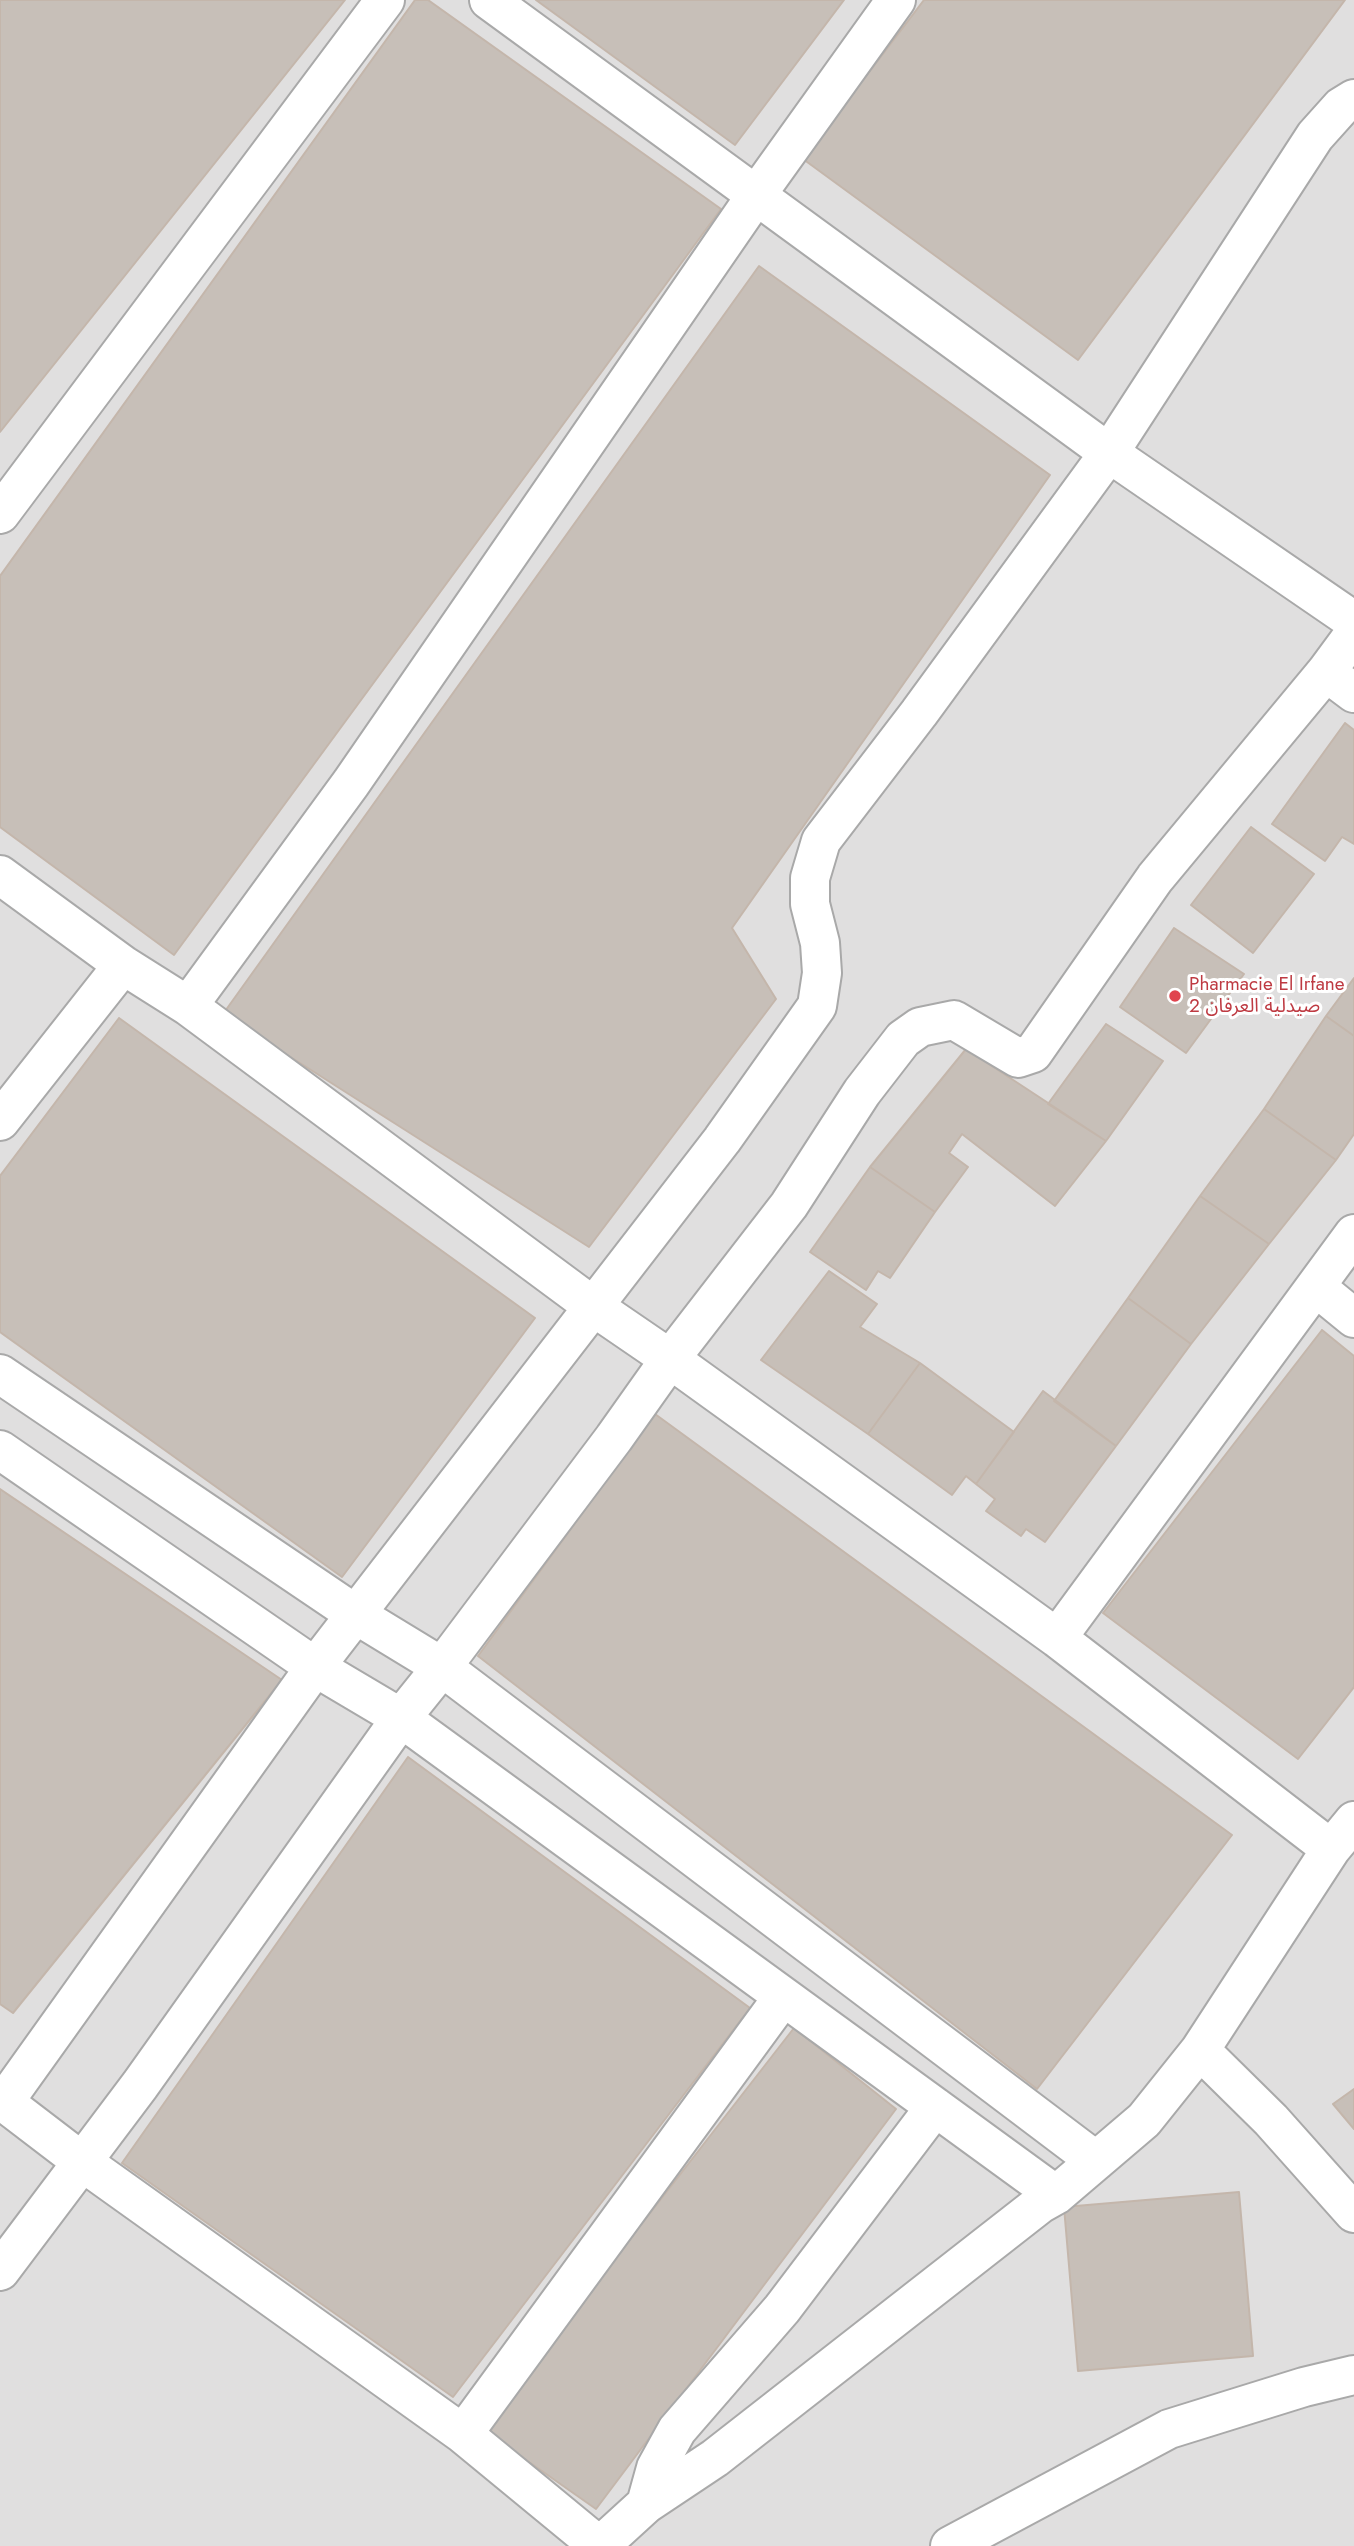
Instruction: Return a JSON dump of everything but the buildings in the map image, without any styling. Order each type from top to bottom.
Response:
[{"type":"street","points":[[0,514],[385,0]]},
{"type":"street","points":[[489,0],[1109,453],[1354,621]]},
{"type":"street","points":[[188,1006],[351,783],[757,194],[896,0]]},
{"type":"street","points":[[0,875],[123,965],[188,1006],[594,1307],[1057,1638],[1342,1835],[1200,2050],[1144,2120],[1056,2194],[715,2458],[646,2504],[600,2546],[463,2434],[81,2161],[2,2101],[315,1667],[594,1307],[722,1140],[817,1006],[822,973],[820,943],[810,904],[810,878],[821,841],[919,713],[1109,453],[1315,136],[1340,107],[1354,99]]},
{"type":"street","points":[[0,2271],[140,2085],[401,1718],[789,1205],[862,1091],[903,1039],[920,1027],[954,1020],[1018,1058],[1033,1053],[1155,878],[1340,683],[1354,635]]},
{"type":"street","points":[[0,1121],[123,965]]},
{"type":"street","points":[[1057,1638],[1354,1234]]},
{"type":"street","points":[[1315,1287],[1354,1318]]},
{"type":"street","points":[[0,1374],[355,1614],[442,1667],[1096,2161]]},
{"type":"street","points":[[0,1450],[315,1667],[401,1718],[1056,2194]]},
{"type":"street","points":[[463,2434],[783,1997]]},
{"type":"street","points":[[1200,2050],[1271,2120],[1354,2213]]},
{"type":"street","points":[[646,2504],[656,2468],[677,2430],[782,2309],[935,2107]]},
{"type":"street","points":[[950,2546],[1170,2429],[1304,2387],[1354,2375]]},
{"type":"shaded area","points":[[0,0],[1354,0],[1354,2546],[0,2546]]},
{"type":"place","name":"Pharmacie El Irfane صيدلية العرفان 2","points":[[1175,996]]}]
